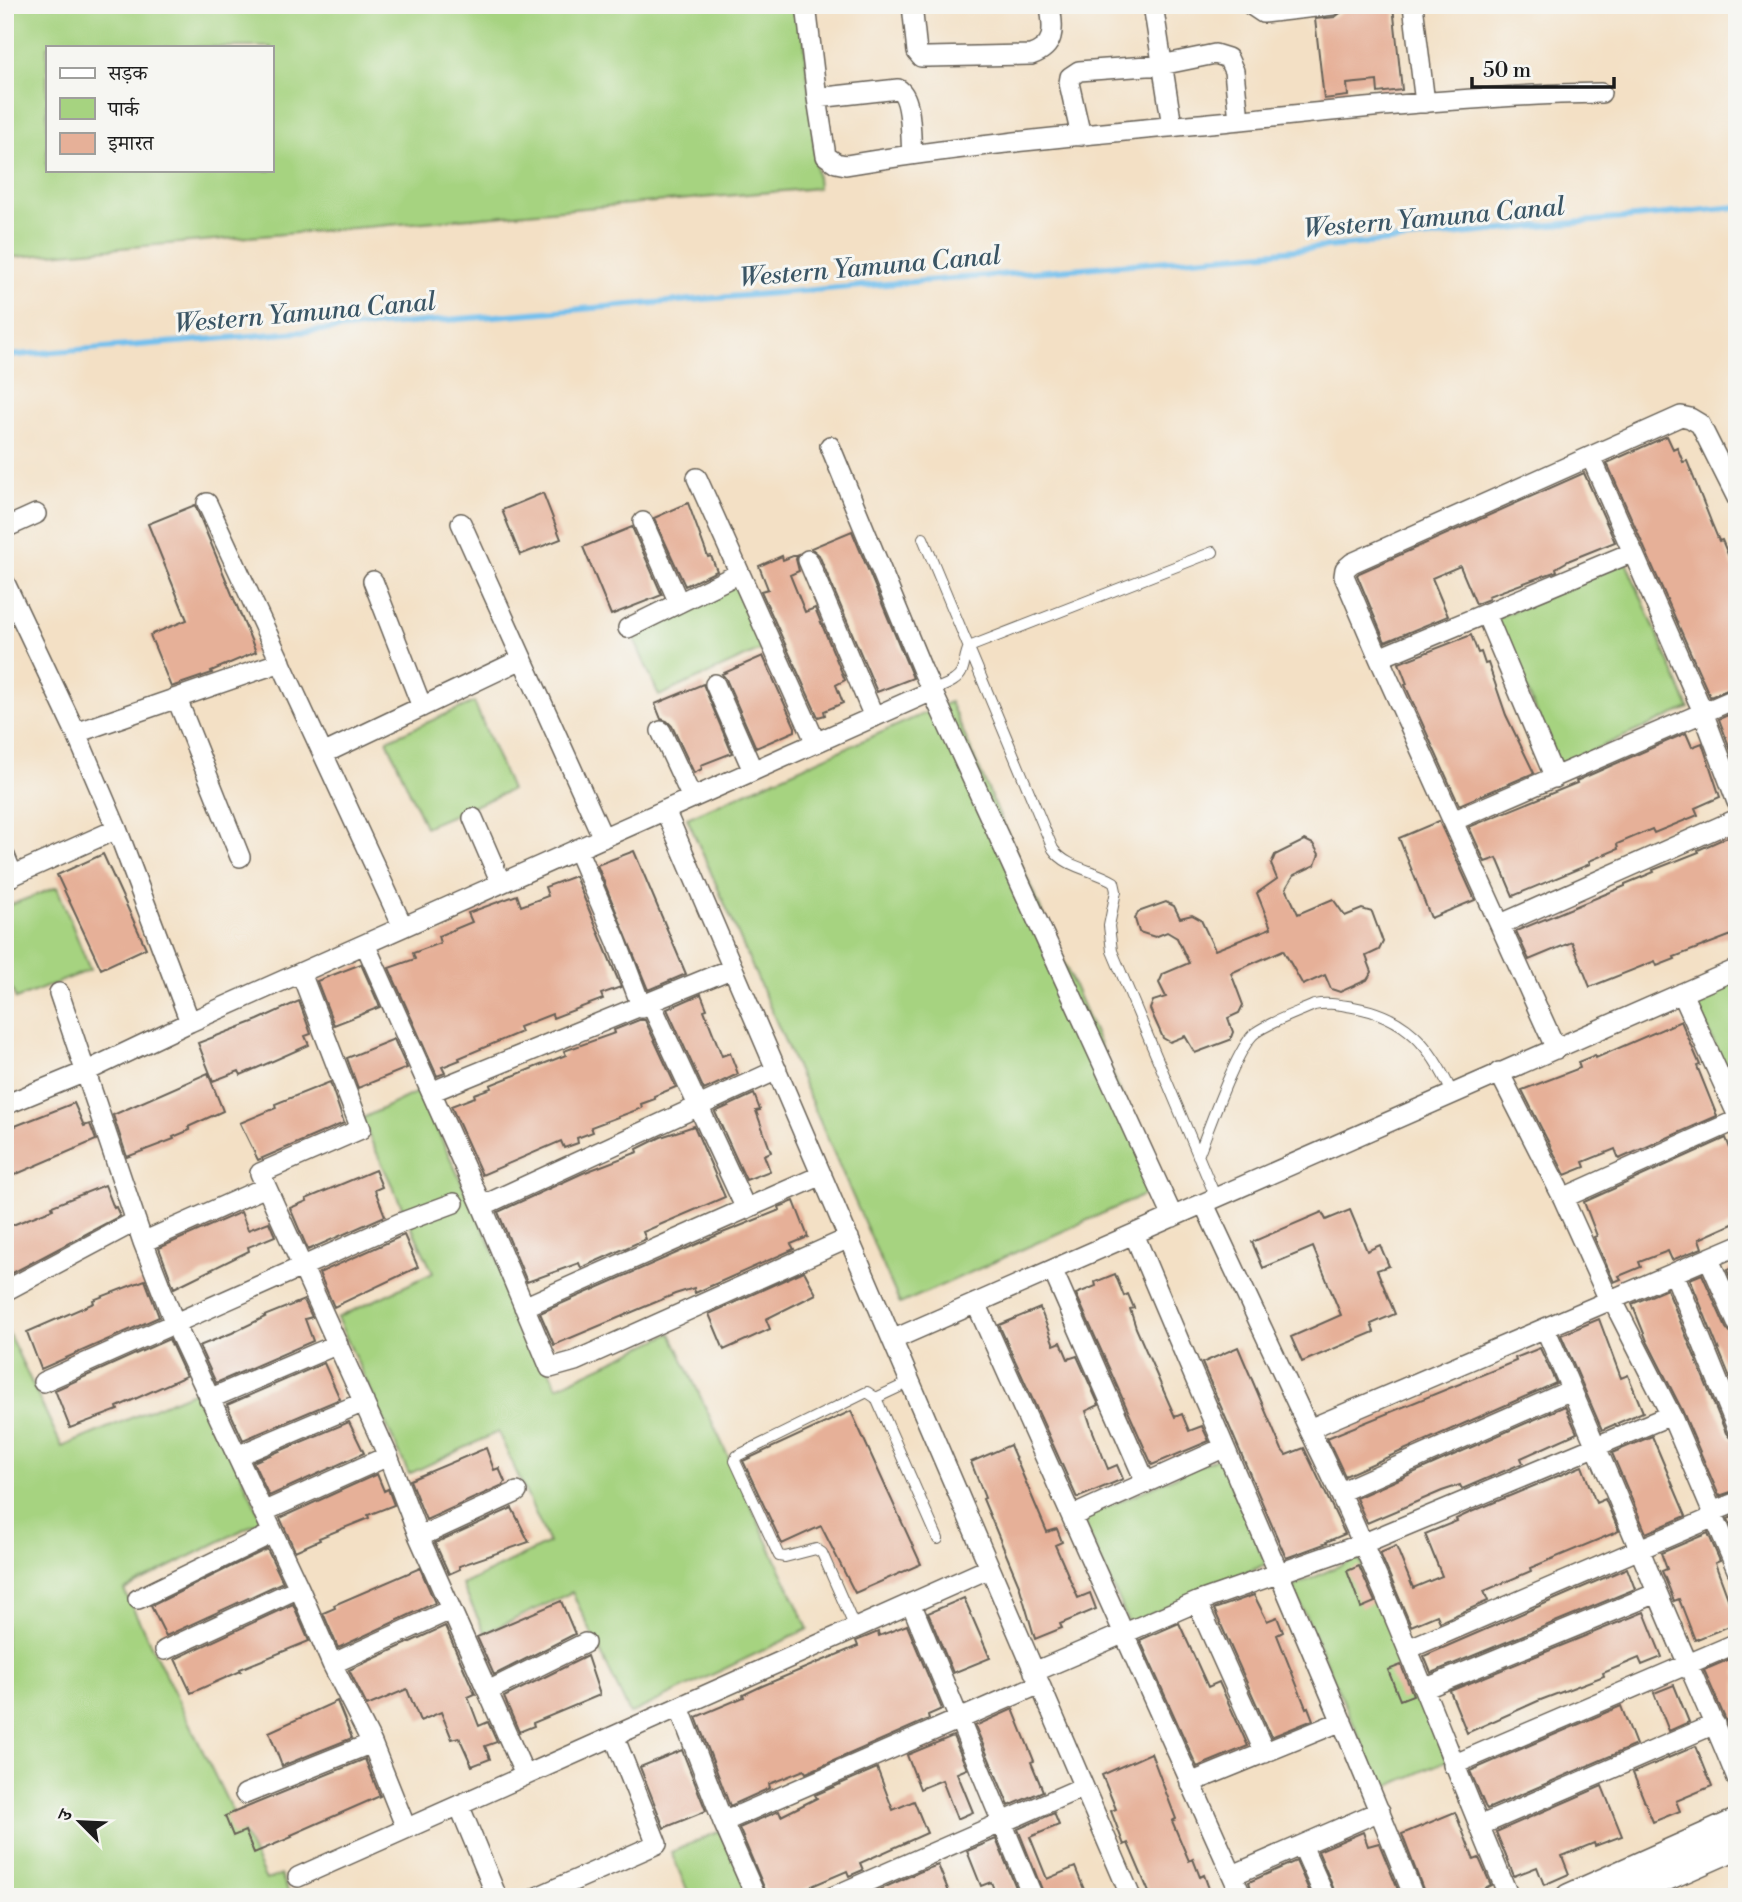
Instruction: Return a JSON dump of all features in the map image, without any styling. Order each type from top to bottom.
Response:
[{"type":"street","points":[[806,5],[826,156],[836,163],[846,165],[912,154],[1239,120],[1515,94],[1601,93]]},
{"type":"street","points":[[912,5],[917,52],[921,57],[1031,55],[1042,51],[1053,31],[1050,5]]},
{"type":"street","points":[[1153,5],[1172,127]]},
{"type":"street","points":[[1251,5],[1263,13],[1333,5]]},
{"type":"street","points":[[1413,5],[1425,103]]},
{"type":"street","points":[[1081,136],[1069,83],[1074,74],[1079,71],[1161,65],[1215,54],[1228,58],[1234,71],[1239,120]]},
{"type":"street","points":[[817,98],[898,89],[902,91],[908,102],[912,154]]},
{"type":"street","points":[[1556,1049],[1344,576],[1347,567],[1681,416],[1700,424],[1736,493]]},
{"type":"street","points":[[830,446],[932,691],[1173,1217]]},
{"type":"street","points":[[1591,457],[1703,712],[1737,802]]},
{"type":"street","points":[[697,478],[816,743]]},
{"type":"street","points":[[207,503],[403,927]]},
{"type":"street","points":[[5,528],[36,514]]},
{"type":"street","points":[[643,522],[679,603]]},
{"type":"street","points":[[461,523],[603,838]]},
{"type":"street","points":[[1379,658],[1633,552]]},
{"type":"street","points":[[808,560],[874,718]]},
{"type":"street","points":[[628,628],[738,574]]},
{"type":"street","points":[[373,581],[422,707]]},
{"type":"street","points":[[5,583],[76,733],[117,829],[190,1022]]},
{"type":"street","points":[[1486,614],[1555,778]]},
{"type":"street","points":[[323,754],[522,659]]},
{"type":"street","points":[[76,733],[281,662]]},
{"type":"street","points":[[715,684],[753,771]]},
{"type":"street","points":[[5,1105],[85,1072],[190,1022],[932,691]]},
{"type":"street","points":[[1453,821],[1737,698]]},
{"type":"street","points":[[177,699],[240,857]]},
{"type":"street","points":[[661,731],[692,798]]},
{"type":"street","points":[[665,810],[1131,1897]]},
{"type":"street","points":[[473,818],[502,883]]},
{"type":"street","points":[[1501,924],[1737,819]]},
{"type":"street","points":[[5,856],[9,877],[117,829]]},
{"type":"street","points":[[577,849],[646,1006],[746,1209]]},
{"type":"street","points":[[365,944],[482,1206],[550,1368],[575,1361],[849,1238]]},
{"type":"street","points":[[431,1092],[646,1006],[733,968]]},
{"type":"street","points":[[892,1340],[1737,969]]},
{"type":"street","points":[[301,973],[361,1129],[260,1173],[388,1456],[450,1610],[525,1775]]},
{"type":"street","points":[[59,993],[136,1222],[174,1324],[299,1588],[332,1664],[372,1743],[407,1828]]},
{"type":"street","points":[[1682,993],[1737,1114]]},
{"type":"street","points":[[482,1206],[777,1070]]},
{"type":"street","points":[[1499,1072],[1671,1415],[1737,1570]]},
{"type":"street","points":[[1563,1198],[1737,1120]]},
{"type":"street","points":[[524,1307],[822,1175]]},
{"type":"street","points":[[143,1242],[266,1187]]},
{"type":"street","points":[[1210,1201],[1408,1649],[1509,1897]]},
{"type":"street","points":[[43,1382],[400,1223],[454,1203]]},
{"type":"street","points":[[5,1291],[136,1222]]},
{"type":"street","points":[[1134,1234],[1223,1448],[1280,1574],[1414,1897]]},
{"type":"street","points":[[1309,1429],[1737,1246]]},
{"type":"street","points":[[1709,1259],[1737,1323]]},
{"type":"street","points":[[1053,1271],[1146,1483]]},
{"type":"street","points":[[1674,1273],[1737,1428]]},
{"type":"street","points":[[976,1303],[1242,1897]]},
{"type":"street","points":[[1545,1328],[1641,1548],[1657,1593],[1716,1724],[1737,1779]]},
{"type":"street","points":[[209,1399],[338,1344]]},
{"type":"street","points":[[1340,1492],[1571,1390]]},
{"type":"street","points":[[237,1456],[364,1402]]},
{"type":"street","points":[[723,1822],[959,1719],[1125,1633],[1197,1602],[1362,1544],[1671,1415]]},
{"type":"street","points":[[1072,1516],[1223,1448]]},
{"type":"street","points":[[263,1512],[388,1456]]},
{"type":"street","points":[[419,1536],[517,1492]]},
{"type":"street","points":[[1408,1649],[1641,1548],[1737,1502]]},
{"type":"street","points":[[138,1600],[273,1533]]},
{"type":"street","points":[[298,1877],[990,1568]]},
{"type":"street","points":[[165,1650],[299,1588]]},
{"type":"street","points":[[1424,1689],[1657,1593]]},
{"type":"street","points":[[1197,1602],[1265,1753]]},
{"type":"street","points":[[911,1603],[1033,1897]]},
{"type":"street","points":[[332,1664],[450,1610]]},
{"type":"street","points":[[488,1691],[585,1643]]},
{"type":"street","points":[[1453,1765],[1737,1643]]},
{"type":"street","points":[[678,1707],[756,1897]]},
{"type":"street","points":[[1190,1783],[1342,1721]]},
{"type":"street","points":[[1479,1826],[1716,1724]]},
{"type":"street","points":[[537,1897],[657,1844],[614,1736]]},
{"type":"street","points":[[245,1794],[372,1743]]},
{"type":"street","points":[[832,1897],[1083,1787]]},
{"type":"street","points":[[459,1805],[497,1897]]},
{"type":"street","points":[[1233,1875],[1380,1811]]},
{"type":"street","points":[[1569,1897],[1737,1822]]},
{"type":"street","points":[[1302,1845],[1325,1897]]},
{"type":"street","points":[[1621,1897],[1737,1846]]},
{"type":"lane","points":[[923,538],[1054,849],[1065,861],[1104,875],[1114,882],[1116,891],[1109,926],[1112,951],[1198,1156],[1210,1201]]},
{"type":"lane","points":[[969,647],[1213,552]]},
{"type":"lane","points":[[932,691],[957,679],[969,647]]},
{"type":"lane","points":[[1198,1156],[1229,1079],[1255,1033],[1314,1005],[1324,1003],[1368,1010],[1400,1023],[1425,1046],[1439,1064],[1452,1093]]},
{"type":"lane","points":[[876,1398],[910,1382]]},
{"type":"lane","points":[[855,1628],[822,1553],[816,1549],[779,1556],[735,1461],[737,1456],[867,1392],[876,1398],[937,1539]]},
{"type":"green space","points":[[5,5],[801,5],[818,188],[5,258]]},
{"type":"green space","points":[[1626,562],[1689,708],[1559,765],[1496,618]]},
{"type":"green space","points":[[735,585],[763,649],[659,696],[631,632]]},
{"type":"green space","points":[[474,702],[511,790],[425,827],[387,740]]},
{"type":"green space","points":[[950,702],[1162,1187],[900,1304],[687,818]]},
{"type":"green space","points":[[57,887],[90,970],[16,999],[5,973],[5,907]]},
{"type":"green space","points":[[1737,982],[1737,1095],[1695,1001]]},
{"type":"green space","points":[[419,1091],[557,1387],[671,1333],[808,1629],[630,1714],[572,1592],[485,1633],[462,1585],[549,1543],[498,1432],[409,1474],[337,1318],[433,1273],[361,1119]]},
{"type":"green space","points":[[5,1326],[62,1447],[202,1388],[262,1520],[124,1590],[266,1880],[281,1875],[291,1897],[5,1897]]},
{"type":"green space","points":[[1219,1457],[1266,1564],[1129,1624],[1082,1518]]},
{"type":"green space","points":[[1358,1557],[1448,1760],[1382,1789],[1293,1587]]},
{"type":"green space","points":[[727,1828],[756,1897],[690,1897],[671,1852]]},
{"type":"building","points":[[1393,6],[1402,90],[1378,93],[1377,81],[1347,84],[1348,96],[1324,99],[1315,19],[1335,17],[1343,11]]},
{"type":"building","points":[[1667,436],[1673,449],[1677,447],[1683,462],[1687,461],[1719,541],[1722,540],[1737,576],[1737,686],[1710,697],[1607,463]]},
{"type":"building","points":[[1584,473],[1615,542],[1570,560],[1556,568],[1557,571],[1488,596],[1489,599],[1476,604],[1460,566],[1432,578],[1448,616],[1385,642],[1357,575],[1359,573]]},
{"type":"building","points":[[543,493],[561,539],[520,555],[502,510]]},
{"type":"building","points":[[688,503],[708,557],[711,556],[717,571],[685,586],[654,518]]},
{"type":"building","points":[[195,505],[256,652],[211,671],[212,673],[171,687],[150,635],[187,620],[148,524]]},
{"type":"building","points":[[632,527],[662,595],[611,615],[583,547]]},
{"type":"building","points":[[852,531],[913,678],[877,692],[819,555],[811,548]]},
{"type":"building","points":[[798,554],[796,559],[799,571],[790,575],[805,612],[815,608],[845,680],[836,685],[843,703],[824,711],[825,715],[818,717],[761,591],[768,589],[759,566],[782,556],[783,560]]},
{"type":"building","points":[[1471,635],[1478,653],[1481,652],[1485,664],[1488,663],[1506,715],[1534,773],[1459,805],[1405,685],[1407,684],[1399,663]]},
{"type":"building","points":[[763,656],[795,731],[756,748],[722,674]]},
{"type":"building","points":[[703,684],[732,753],[701,765],[702,769],[694,773],[672,726],[661,719],[655,704]]},
{"type":"building","points":[[1737,711],[1737,767],[1719,719]]},
{"type":"building","points":[[1686,733],[1692,747],[1702,743],[1720,797],[1695,808],[1698,815],[1654,833],[1652,829],[1617,844],[1618,849],[1589,861],[1590,864],[1513,896],[1497,858],[1485,862],[1469,827],[1577,783],[1576,781]]},
{"type":"building","points":[[1439,821],[1475,900],[1431,918],[1399,838]]},
{"type":"building","points":[[1732,835],[1737,846],[1737,933],[1657,966],[1655,961],[1590,987],[1572,942],[1529,960],[1516,931],[1625,886],[1654,872],[1653,870],[1699,852],[1698,850]]},
{"type":"building","points":[[1305,840],[1313,844],[1319,854],[1315,865],[1294,875],[1286,888],[1298,914],[1333,899],[1345,916],[1362,909],[1372,912],[1383,942],[1379,950],[1366,956],[1372,972],[1367,980],[1340,992],[1331,989],[1325,975],[1303,985],[1283,950],[1231,973],[1243,1005],[1239,1013],[1228,1018],[1233,1032],[1230,1040],[1195,1053],[1185,1036],[1170,1042],[1163,1038],[1150,1009],[1153,1001],[1166,997],[1159,983],[1163,974],[1189,963],[1177,938],[1167,932],[1155,937],[1139,932],[1135,919],[1138,912],[1166,902],[1174,906],[1180,918],[1192,915],[1201,920],[1215,950],[1271,928],[1257,893],[1277,879],[1271,864],[1275,855]]},
{"type":"building","points":[[634,851],[686,974],[648,990],[597,865]]},
{"type":"building","points":[[103,854],[146,948],[101,969],[57,875]]},
{"type":"building","points":[[575,876],[621,987],[601,994],[603,999],[553,1018],[552,1014],[519,1027],[521,1032],[459,1058],[460,1060],[442,1067],[445,1073],[437,1076],[389,968],[415,959],[413,953],[440,943],[438,936],[472,922],[468,913],[517,895],[521,906],[548,896],[545,887]]},
{"type":"building","points":[[361,964],[380,1007],[334,1025],[317,981]]},
{"type":"building","points":[[701,994],[707,1009],[704,1010],[722,1056],[730,1053],[738,1074],[704,1090],[667,1009]]},
{"type":"building","points":[[299,1001],[311,1034],[305,1036],[309,1045],[241,1075],[239,1071],[213,1081],[198,1043]]},
{"type":"building","points":[[645,1020],[676,1087],[641,1104],[642,1108],[591,1127],[593,1132],[577,1138],[578,1143],[564,1148],[561,1141],[482,1175],[451,1106],[475,1097],[474,1094],[491,1088],[490,1085],[566,1055],[564,1051],[615,1033],[614,1030]]},
{"type":"building","points":[[1681,1021],[1700,1065],[1697,1066],[1717,1116],[1619,1159],[1615,1149],[1583,1162],[1585,1167],[1565,1175],[1522,1090],[1580,1068],[1578,1062],[1595,1055],[1596,1058]]},
{"type":"building","points":[[394,1039],[407,1068],[358,1088],[347,1058]]},
{"type":"building","points":[[208,1073],[223,1111],[188,1127],[190,1130],[173,1137],[174,1139],[127,1157],[113,1115]]},
{"type":"building","points":[[330,1082],[344,1123],[258,1160],[240,1123],[276,1108],[275,1104]]},
{"type":"building","points":[[754,1094],[760,1110],[756,1111],[771,1152],[764,1155],[770,1171],[746,1180],[715,1112]]},
{"type":"building","points":[[74,1103],[84,1126],[90,1124],[96,1140],[5,1179],[5,1130]]},
{"type":"building","points":[[694,1126],[725,1197],[643,1232],[646,1239],[581,1268],[579,1263],[527,1282],[498,1212],[583,1173],[638,1152],[637,1149],[661,1137]]},
{"type":"building","points":[[1726,1138],[1737,1166],[1737,1222],[1699,1239],[1702,1248],[1672,1260],[1668,1251],[1639,1262],[1641,1267],[1619,1276],[1621,1279],[1614,1282],[1594,1237],[1597,1236],[1584,1202]]},
{"type":"building","points":[[375,1170],[382,1187],[375,1190],[385,1216],[308,1250],[290,1208]]},
{"type":"building","points":[[105,1185],[120,1216],[5,1277],[5,1228]]},
{"type":"building","points":[[794,1201],[808,1237],[791,1244],[794,1249],[695,1293],[694,1288],[675,1294],[554,1345],[540,1313],[780,1210],[779,1207]]},
{"type":"building","points":[[1350,1210],[1367,1251],[1380,1245],[1389,1266],[1377,1270],[1395,1314],[1371,1324],[1374,1332],[1302,1362],[1291,1337],[1341,1315],[1313,1247],[1263,1268],[1252,1242],[1322,1212],[1326,1220]]},
{"type":"building","points":[[241,1212],[248,1230],[269,1222],[275,1236],[248,1247],[249,1251],[174,1288],[159,1248]]},
{"type":"building","points":[[404,1235],[418,1267],[334,1307],[319,1273]]},
{"type":"building","points":[[1737,1266],[1737,1292],[1727,1270]]},
{"type":"building","points":[[804,1271],[816,1294],[766,1319],[770,1329],[724,1350],[709,1314]]},
{"type":"building","points":[[1115,1274],[1124,1296],[1128,1294],[1134,1308],[1130,1309],[1136,1328],[1175,1417],[1182,1414],[1189,1431],[1202,1426],[1209,1441],[1152,1465],[1076,1294]]},
{"type":"building","points":[[1702,1274],[1726,1328],[1737,1335],[1737,1395],[1690,1279]]},
{"type":"building","points":[[145,1280],[159,1317],[41,1369],[27,1332],[94,1303],[93,1300]]},
{"type":"building","points":[[1667,1289],[1726,1433],[1737,1440],[1737,1490],[1719,1496],[1632,1304]]},
{"type":"building","points":[[304,1300],[312,1317],[305,1319],[313,1341],[216,1383],[199,1346]]},
{"type":"building","points":[[1040,1308],[1054,1345],[1061,1342],[1068,1359],[1077,1356],[1099,1405],[1086,1411],[1092,1429],[1108,1469],[1117,1465],[1123,1479],[1077,1498],[999,1325]]},
{"type":"building","points":[[1599,1319],[1621,1378],[1628,1375],[1643,1412],[1602,1430],[1561,1335]]},
{"type":"building","points":[[169,1339],[186,1376],[117,1407],[118,1410],[70,1428],[55,1390]]},
{"type":"building","points":[[1238,1347],[1282,1450],[1286,1455],[1304,1448],[1345,1534],[1286,1558],[1202,1363]]},
{"type":"building","points":[[1540,1348],[1556,1383],[1345,1476],[1327,1438],[1516,1361],[1515,1358]]},
{"type":"building","points":[[324,1363],[340,1399],[243,1440],[227,1405]]},
{"type":"building","points":[[1565,1406],[1577,1433],[1521,1458],[1523,1463],[1462,1489],[1460,1485],[1442,1491],[1367,1523],[1356,1498]]},
{"type":"building","points":[[851,1411],[921,1564],[855,1593],[821,1526],[782,1544],[743,1461]]},
{"type":"building","points":[[349,1422],[364,1453],[269,1496],[253,1462]]},
{"type":"building","points":[[1652,1436],[1686,1516],[1646,1533],[1612,1453]]},
{"type":"building","points":[[1010,1445],[1047,1532],[1057,1529],[1062,1542],[1055,1545],[1078,1598],[1090,1593],[1096,1609],[1060,1624],[1062,1628],[1035,1639],[1019,1585],[983,1499],[985,1498],[971,1462]]},
{"type":"building","points":[[486,1448],[494,1470],[499,1468],[505,1482],[503,1485],[426,1520],[410,1480]]},
{"type":"building","points":[[1582,1466],[1596,1503],[1605,1499],[1619,1531],[1530,1568],[1531,1571],[1484,1591],[1488,1601],[1440,1622],[1437,1615],[1411,1626],[1380,1553],[1396,1546],[1413,1588],[1442,1576],[1425,1534]]},
{"type":"building","points":[[377,1474],[384,1491],[388,1489],[394,1505],[295,1551],[280,1518]]},
{"type":"building","points":[[512,1508],[529,1542],[459,1566],[460,1569],[449,1574],[435,1543]]},
{"type":"building","points":[[1737,1515],[1737,1538],[1728,1519]]},
{"type":"building","points":[[1708,1533],[1720,1561],[1715,1563],[1737,1623],[1695,1640],[1679,1599],[1674,1601],[1662,1571],[1667,1569],[1661,1553]]},
{"type":"building","points":[[267,1549],[283,1582],[166,1636],[151,1606]]},
{"type":"building","points":[[1359,1566],[1375,1602],[1361,1608],[1347,1571]]},
{"type":"building","points":[[420,1568],[435,1603],[338,1648],[323,1613],[335,1608],[334,1605]]},
{"type":"building","points":[[1627,1568],[1635,1589],[1431,1673],[1424,1656]]},
{"type":"building","points":[[1254,1595],[1267,1621],[1277,1617],[1283,1632],[1277,1635],[1313,1720],[1271,1737],[1214,1609]]},
{"type":"building","points":[[964,1598],[990,1658],[953,1673],[928,1613]]},
{"type":"building","points":[[561,1601],[575,1634],[494,1675],[477,1637]]},
{"type":"building","points":[[293,1604],[309,1641],[240,1669],[241,1671],[191,1693],[175,1659]]},
{"type":"building","points":[[1644,1612],[1662,1657],[1642,1665],[1639,1658],[1603,1673],[1604,1676],[1538,1701],[1467,1733],[1450,1691]]},
{"type":"building","points":[[1179,1623],[1208,1687],[1219,1682],[1248,1746],[1197,1767],[1140,1640]]},
{"type":"building","points":[[907,1625],[942,1709],[928,1715],[929,1719],[806,1773],[804,1770],[769,1784],[770,1788],[730,1806],[696,1717],[858,1646],[856,1641],[878,1632],[879,1636]]},
{"type":"building","points":[[445,1626],[475,1694],[468,1697],[479,1726],[488,1722],[497,1742],[485,1746],[490,1759],[472,1766],[459,1737],[452,1739],[441,1712],[420,1721],[407,1689],[367,1706],[349,1670]]},
{"type":"building","points":[[587,1656],[600,1695],[533,1723],[534,1726],[519,1732],[504,1697]]},
{"type":"building","points":[[1737,1656],[1737,1746],[1704,1670]]},
{"type":"building","points":[[1401,1665],[1413,1695],[1400,1700],[1388,1670]]},
{"type":"building","points":[[1674,1685],[1689,1722],[1669,1731],[1654,1693]]},
{"type":"building","points":[[337,1701],[352,1738],[282,1766],[269,1732]]},
{"type":"building","points":[[1621,1706],[1636,1745],[1487,1809],[1470,1771]]},
{"type":"building","points":[[1013,1709],[1043,1791],[1009,1806],[975,1726]]},
{"type":"building","points":[[953,1736],[967,1769],[957,1773],[973,1812],[957,1819],[942,1780],[920,1789],[907,1755]]},
{"type":"building","points":[[1696,1746],[1712,1786],[1676,1801],[1680,1811],[1653,1822],[1633,1773]]},
{"type":"building","points":[[682,1750],[706,1811],[664,1828],[640,1767]]},
{"type":"building","points":[[1151,1753],[1176,1819],[1172,1821],[1189,1861],[1193,1859],[1200,1877],[1204,1875],[1212,1897],[1151,1897],[1128,1843],[1124,1845],[1111,1811],[1116,1809],[1102,1775]]},
{"type":"building","points":[[365,1759],[380,1796],[254,1853],[245,1831],[233,1836],[225,1816]]},
{"type":"building","points":[[877,1768],[893,1810],[914,1801],[927,1833],[860,1863],[863,1870],[849,1876],[847,1871],[786,1897],[768,1897],[739,1828],[779,1811],[781,1816],[817,1798],[815,1795]]},
{"type":"building","points":[[1602,1786],[1622,1836],[1595,1846],[1594,1843],[1562,1856],[1569,1874],[1544,1885],[1537,1867],[1514,1876],[1496,1832]]},
{"type":"building","points":[[1455,1812],[1474,1860],[1479,1858],[1491,1885],[1470,1897],[1426,1897],[1402,1834]]},
{"type":"building","points":[[1054,1813],[1059,1825],[1030,1837],[1047,1879],[1075,1867],[1087,1897],[1045,1897],[1018,1829]]},
{"type":"building","points":[[1363,1832],[1368,1846],[1379,1843],[1401,1897],[1337,1897],[1318,1851]]},
{"type":"building","points":[[996,1839],[1020,1897],[997,1897],[991,1882],[981,1886],[967,1851]]},
{"type":"building","points":[[1296,1861],[1312,1897],[1254,1897],[1249,1882]]},
{"type":"building","points":[[938,1865],[951,1897],[863,1897],[919,1872]]},
{"type":"waterway","name":"Western Yamuna Canal","points":[[5,356],[1254,254],[1737,207]]}]
